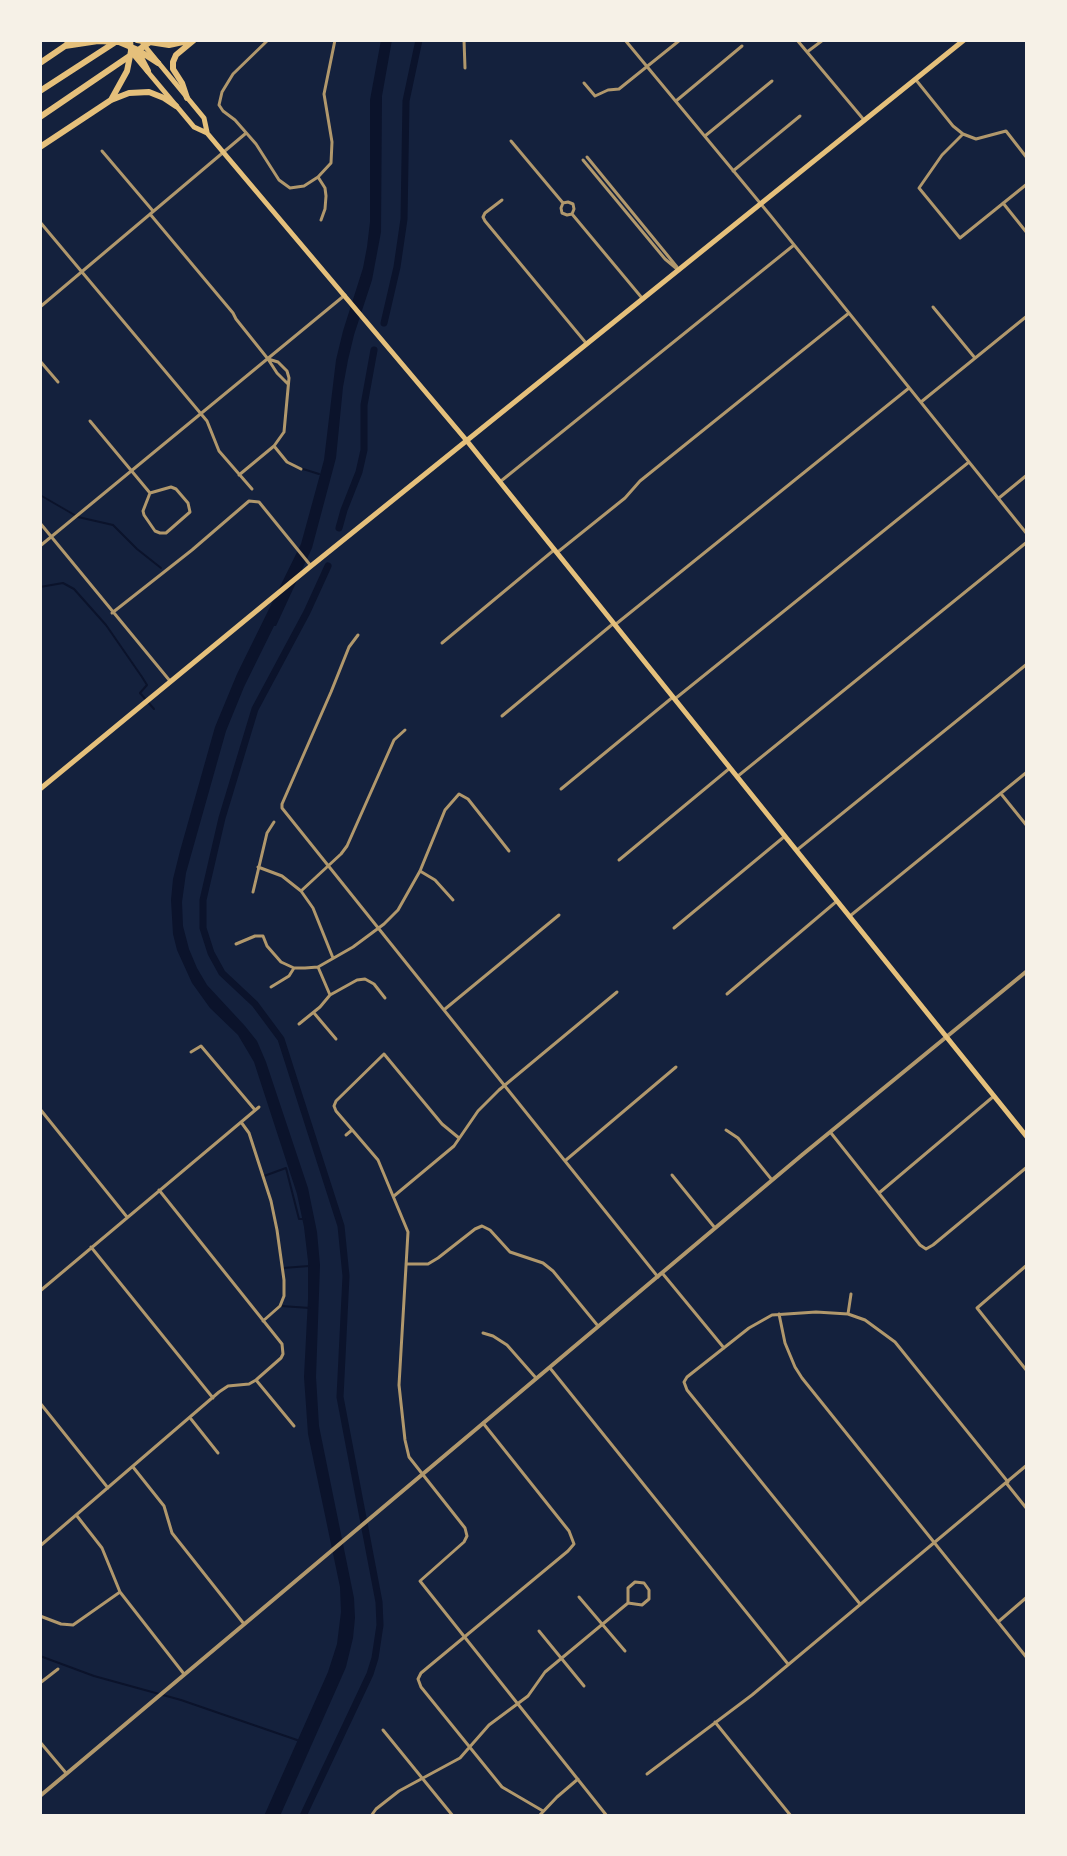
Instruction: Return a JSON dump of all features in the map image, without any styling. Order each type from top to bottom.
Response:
[{"type":"highway","points":[[40,63],[71,40]]},
{"type":"highway","points":[[40,91],[139,40],[169,45],[193,40]]},
{"type":"highway","points":[[40,117],[153,40]]},
{"type":"highway","points":[[187,98],[173,69],[173,62],[193,40]]},
{"type":"highway","points":[[65,46],[98,41],[128,45],[158,63]]},
{"type":"highway","points":[[128,45],[148,71]]},
{"type":"highway","points":[[111,100],[127,71],[128,45]]},
{"type":"highway","points":[[40,147],[111,100],[129,93],[144,91],[157,94],[176,106]]},
{"type":"main road","points":[[139,40],[204,118],[207,133]]},
{"type":"main road","points":[[40,789],[313,564],[964,40]]},
{"type":"main road","points":[[148,71],[194,127],[207,133],[224,152],[467,441],[1027,1137]]},
{"type":"street","points":[[268,40],[233,74],[222,92],[219,105],[246,133],[284,185],[290,188],[318,177],[331,163],[333,155],[324,94],[335,40]]},
{"type":"street","points":[[625,40],[1027,534]]},
{"type":"street","points":[[584,83],[595,96],[619,89],[680,40]]},
{"type":"street","points":[[797,40],[865,121]]},
{"type":"street","points":[[807,52],[823,40]]},
{"type":"street","points":[[465,68],[466,41]]},
{"type":"street","points":[[676,101],[742,46]]},
{"type":"street","points":[[916,80],[963,134],[976,139],[1006,131],[1027,158]]},
{"type":"street","points":[[705,136],[772,81]]},
{"type":"street","points":[[733,171],[800,116]]},
{"type":"street","points":[[40,307],[246,133]]},
{"type":"street","points":[[963,134],[942,155],[919,188],[960,238],[1027,184]]},
{"type":"street","points":[[511,141],[563,203]]},
{"type":"street","points":[[102,151],[288,384]]},
{"type":"street","points":[[585,159],[665,259],[679,270]]},
{"type":"street","points":[[318,177],[326,196],[321,220]]},
{"type":"street","points":[[502,200],[483,217],[587,344]]},
{"type":"street","points":[[563,203],[573,204],[572,214]]},
{"type":"street","points":[[563,203],[562,213],[572,214]]},
{"type":"street","points":[[1003,203],[1027,233]]},
{"type":"street","points":[[572,214],[643,299]]},
{"type":"street","points":[[40,222],[201,414],[212,431],[219,451],[252,489]]},
{"type":"street","points":[[500,482],[794,245]]},
{"type":"street","points":[[40,546],[345,295]]},
{"type":"street","points":[[933,307],[975,358]]},
{"type":"street","points":[[442,643],[625,498],[640,481],[849,313]]},
{"type":"street","points":[[921,402],[1027,316]]},
{"type":"street","points":[[239,475],[274,446],[286,427],[289,378],[278,362],[268,359]]},
{"type":"street","points":[[40,361],[58,382]]},
{"type":"street","points":[[502,716],[909,388]]},
{"type":"street","points":[[90,421],[150,493]]},
{"type":"street","points":[[274,446],[287,462],[301,469]]},
{"type":"street","points":[[561,789],[969,462]]},
{"type":"street","points":[[998,498],[1027,475]]},
{"type":"street","points":[[171,487],[176,489],[188,503],[190,512],[166,533],[155,531],[143,511],[150,493],[171,487]]},
{"type":"street","points":[[112,613],[249,501],[259,502],[313,564]]},
{"type":"street","points":[[40,523],[170,682]]},
{"type":"street","points":[[737,777],[1027,542]]},
{"type":"street","points":[[358,635],[349,647],[282,808],[565,1161],[724,1348]]},
{"type":"street","points":[[796,850],[1027,664]]},
{"type":"street","points":[[301,891],[347,846],[394,740],[405,730]]},
{"type":"street","points":[[619,860],[730,768]]},
{"type":"street","points":[[849,916],[1027,772]]},
{"type":"street","points":[[1001,793],[1027,826]]},
{"type":"street","points":[[236,944],[263,936],[267,946],[281,962],[294,968],[318,967],[353,947],[398,910],[420,871],[445,810],[459,794],[468,799],[509,851]]},
{"type":"street","points":[[253,892],[267,833],[274,822]]},
{"type":"street","points":[[674,928],[785,836]]},
{"type":"street","points":[[258,867],[282,876],[301,891],[313,908],[333,958]]},
{"type":"street","points":[[420,871],[435,880],[453,900]]},
{"type":"street","points":[[727,994],[837,901]]},
{"type":"street","points":[[444,1010],[559,915]]},
{"type":"street","points":[[318,967],[330,995]]},
{"type":"street","points":[[271,987],[289,976],[294,968]]},
{"type":"street","points":[[40,1796],[598,1326],[1027,972]]},
{"type":"street","points":[[299,1024],[330,995],[357,980],[365,979],[374,984],[385,998]]},
{"type":"street","points":[[394,1196],[454,1146],[478,1111],[504,1086],[617,992]]},
{"type":"street","points":[[314,1013],[336,1039]]},
{"type":"street","points":[[40,1291],[257,1108],[201,1046],[191,1052]]},
{"type":"street","points":[[459,1138],[442,1124],[384,1054],[334,1106],[378,1160],[408,1232],[399,1385],[409,1457],[465,1528],[467,1536],[420,1581],[607,1816]]},
{"type":"street","points":[[565,1161],[676,1067]]},
{"type":"street","points":[[879,1193],[994,1096]]},
{"type":"street","points":[[40,1109],[127,1217]]},
{"type":"street","points":[[241,1122],[249,1133],[271,1201],[284,1280],[284,1296],[280,1306],[263,1321]]},
{"type":"street","points":[[346,1135],[352,1130]]},
{"type":"street","points":[[726,1130],[738,1138],[772,1181]]},
{"type":"street","points":[[831,1132],[926,1249],[1027,1167]]},
{"type":"street","points":[[672,1175],[715,1229]]},
{"type":"street","points":[[40,1546],[228,1386],[249,1384],[256,1380],[283,1354],[282,1344],[159,1190]]},
{"type":"street","points":[[406,1264],[428,1264],[482,1226],[490,1230],[510,1252],[543,1263],[553,1271],[598,1326]]},
{"type":"street","points":[[91,1247],[213,1398]]},
{"type":"street","points":[[1026,1368],[977,1308],[1027,1265]]},
{"type":"street","points":[[848,1314],[851,1294]]},
{"type":"street","points":[[779,1314],[785,1343],[802,1378],[1027,1658]]},
{"type":"street","points":[[860,1604],[687,1390],[684,1382],[749,1328],[779,1314],[848,1314],[865,1320],[895,1342],[1027,1509]]},
{"type":"street","points":[[483,1333],[507,1345],[536,1378]]},
{"type":"street","points":[[549,1367],[788,1664]]},
{"type":"street","points":[[256,1380],[294,1426]]},
{"type":"street","points":[[40,1403],[108,1488]]},
{"type":"street","points":[[190,1418],[218,1453]]},
{"type":"street","points":[[483,1423],[569,1531],[574,1544],[421,1673],[418,1679],[421,1687],[502,1787],[543,1811]]},
{"type":"street","points":[[647,1774],[752,1695],[1027,1465]]},
{"type":"street","points":[[133,1467],[164,1506],[172,1533],[244,1624]]},
{"type":"street","points":[[76,1515],[102,1548],[120,1592],[184,1674]]},
{"type":"street","points":[[640,1582],[647,1586],[650,1595],[646,1602],[637,1605],[628,1603],[627,1592],[631,1585],[640,1582]]},
{"type":"street","points":[[40,1616],[74,1627],[120,1592]]},
{"type":"street","points":[[579,1597],[625,1651]]},
{"type":"street","points":[[998,1622],[1027,1597]]},
{"type":"street","points":[[371,1816],[399,1791],[460,1758],[489,1725],[528,1696],[539,1678],[628,1603]]},
{"type":"street","points":[[539,1631],[584,1686]]},
{"type":"street","points":[[40,1683],[58,1669]]},
{"type":"street","points":[[715,1722],[791,1816]]},
{"type":"street","points":[[383,1730],[453,1816]]},
{"type":"street","points":[[40,1742],[66,1773]]},
{"type":"street","points":[[539,1816],[578,1779]]},
{"type":"water","points":[[381,40],[392,40],[382,96],[381,232],[372,280],[348,360],[336,458],[312,548],[244,687],[226,731],[186,873],[182,902],[183,926],[197,968],[207,985],[257,1041],[308,1188],[320,1265],[316,1377],[319,1426],[354,1598],[353,1638],[346,1667],[280,1816],[264,1816],[328,1672],[337,1644],[341,1612],[340,1587],[308,1434],[304,1377],[308,1261],[297,1194],[254,1062],[238,1035],[210,1008],[192,983],[177,950],[171,900],[180,851],[215,727],[237,674],[301,544],[324,460],[336,360],[367,247],[370,222],[370,100]]},
{"type":"waterway","points":[[384,323],[404,219],[406,101],[419,40]]},
{"type":"waterway","points":[[339,528],[364,450],[364,405],[374,350]]},
{"type":"waterway","points":[[303,469],[319,474]]},
{"type":"waterway","points":[[40,495],[78,517],[113,525],[161,568]]},
{"type":"waterway","points":[[303,1816],[370,1674],[380,1625],[379,1602],[340,1397],[346,1276],[341,1226],[281,1039],[255,1004],[222,973],[203,928],[203,900],[222,818],[255,709],[328,566]]},
{"type":"waterway","points":[[40,587],[63,583],[74,589],[106,625],[142,677],[147,685],[140,693],[154,709]]},
{"type":"waterway","points":[[264,1176],[286,1168],[299,1219],[305,1219]]},
{"type":"waterway","points":[[283,1268],[309,1266]]},
{"type":"waterway","points":[[281,1306],[310,1308]]},
{"type":"waterway","points":[[40,1656],[297,1740]]}]
